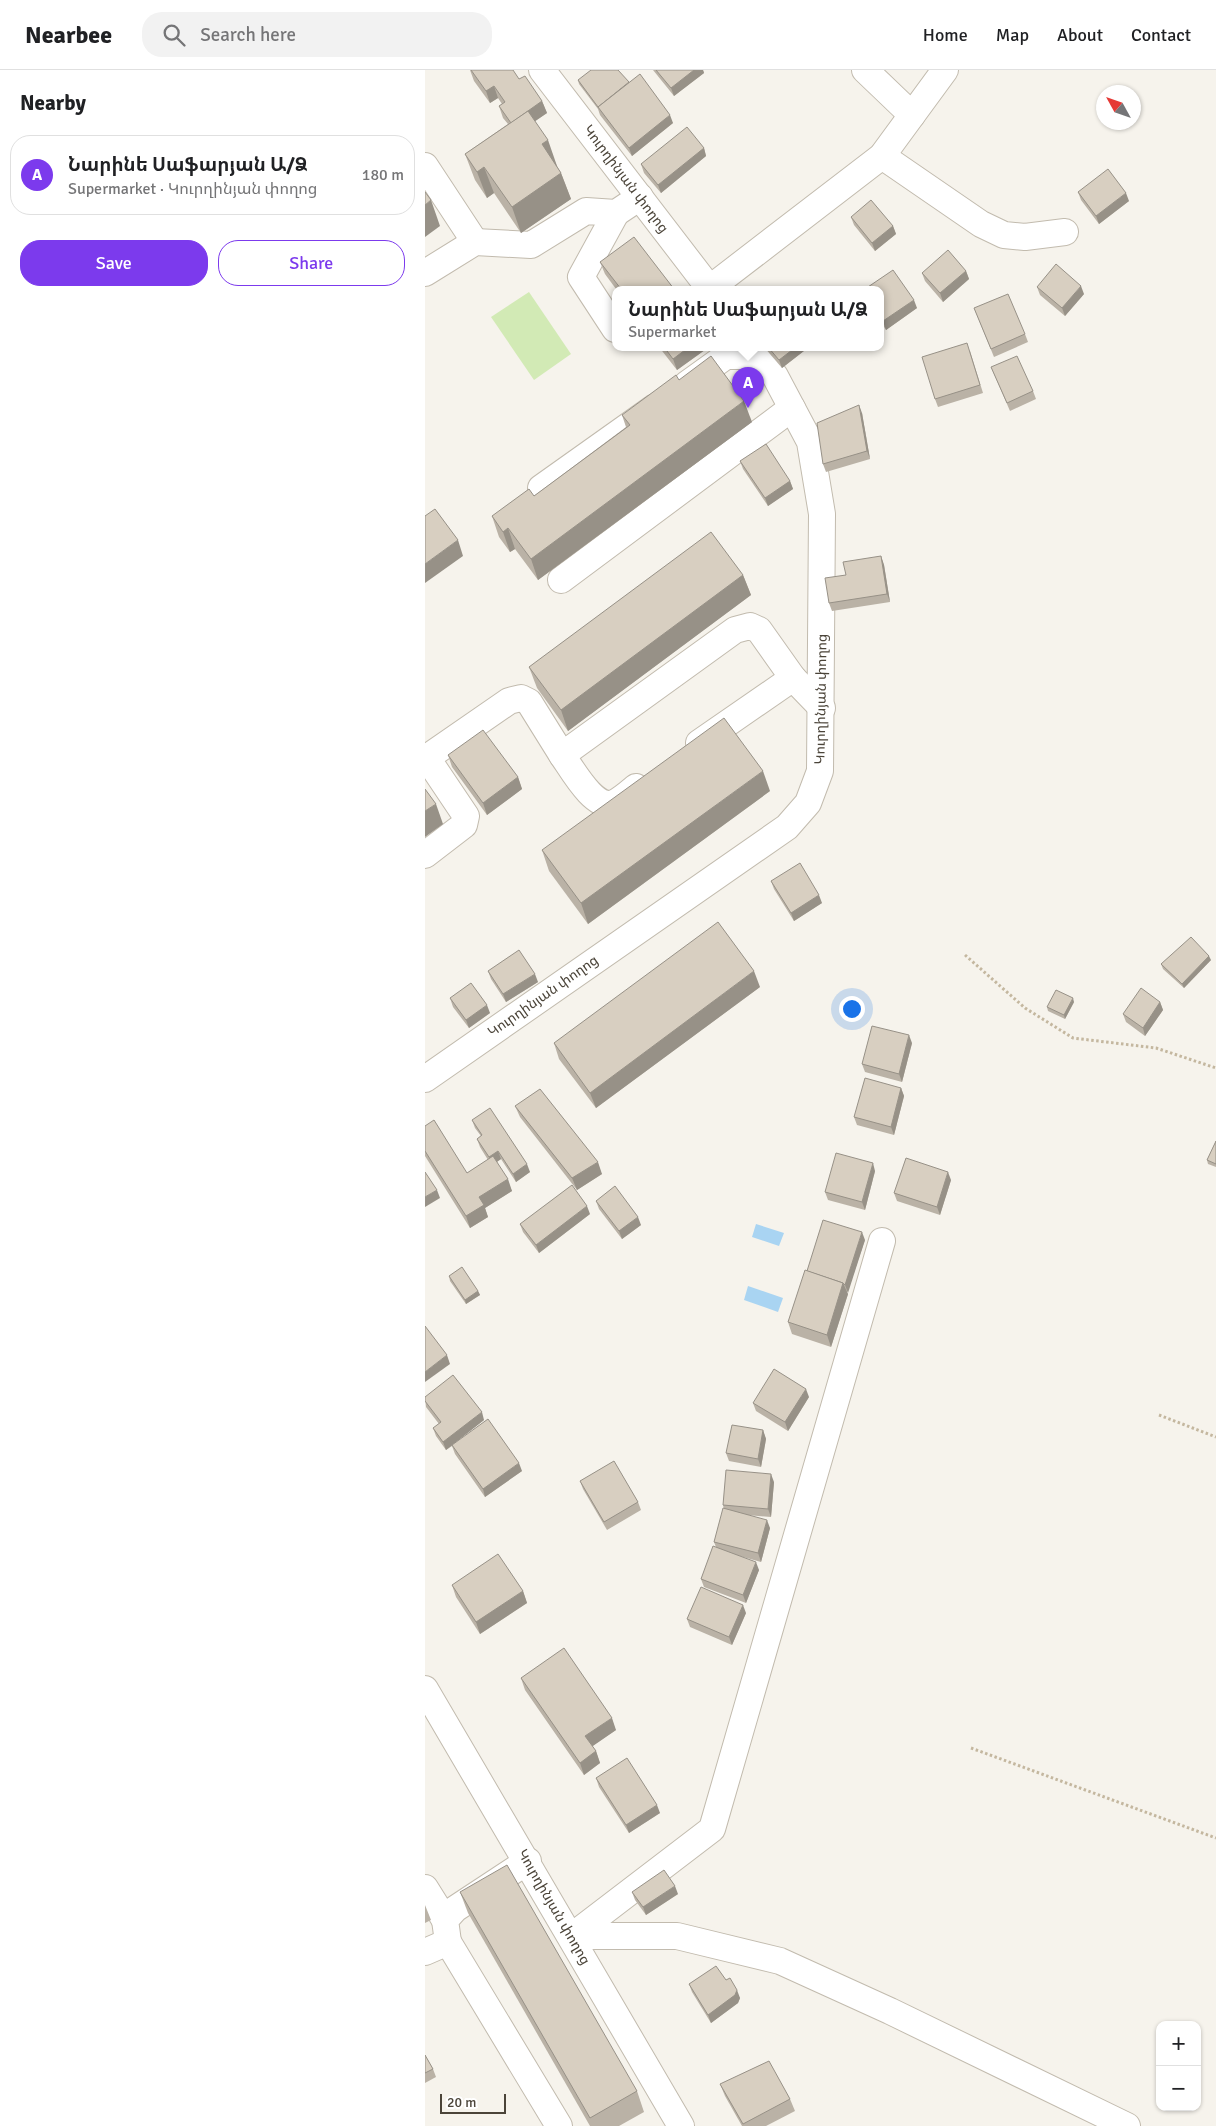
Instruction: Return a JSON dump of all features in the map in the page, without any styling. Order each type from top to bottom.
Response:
[{"type":"street","name":"Կուրղինյան փողոց","points":[[542,70],[707,286]]},
{"type":"street","points":[[865,70],[912,115]]},
{"type":"street","points":[[713,286],[882,156],[945,70]]},
{"type":"street","points":[[882,156],[981,224],[1004,235],[1025,237],[1065,232]]},
{"type":"street","points":[[425,166],[475,242]]},
{"type":"street","points":[[612,324],[581,277],[616,213],[639,197]]},
{"type":"street","points":[[425,273],[475,242],[531,245],[586,211],[616,213]]},
{"type":"street","name":"Կուրղինյան փողոց","points":[[425,1079],[787,827],[808,803],[819,771],[822,708],[822,514],[810,442],[775,376],[757,351]]},
{"type":"street","points":[[541,488],[726,356],[757,351]]},
{"type":"street","points":[[561,580],[793,408]]},
{"type":"street","points":[[562,755],[735,630],[750,626],[759,630],[793,678],[822,708]]},
{"type":"street","points":[[678,758],[793,678]]},
{"type":"street","points":[[425,855],[464,826],[466,816],[426,759],[509,701],[521,698],[529,702],[562,755],[591,795],[600,802],[613,803],[654,775]]},
{"type":"street","points":[[572,1936],[712,1830],[882,1241]]},
{"type":"street","name":"Կուրղինյան փողոց","points":[[425,1689],[572,1936],[681,2126]]},
{"type":"street","points":[[439,1938],[455,1909],[528,1861]]},
{"type":"street","points":[[425,1888],[439,1938],[559,2126]]},
{"type":"street","points":[[572,1936],[677,1936],[780,1961],[889,2011],[1127,2126]]},
{"type":"path","points":[[965,954],[1025,1008],[1073,1038],[1156,1048],[1216,1068]]},
{"type":"path","points":[[1159,1415],[1216,1437]]},
{"type":"path","points":[[971,1748],[1216,1838]]},
{"type":"green space","points":[[529,292],[571,354],[534,380],[491,317]]},
{"type":"water","points":[[756,1224],[784,1233],[779,1246],[752,1237]]},
{"type":"water","points":[[748,1286],[783,1298],[778,1312],[744,1300]]},
{"type":"building","points":[[471,70],[513,70],[519,79],[525,76],[542,101],[511,123],[499,106],[505,102],[494,86],[486,91]]},
{"type":"building","points":[[591,70],[618,70],[629,82],[598,107],[578,80]]},
{"type":"building","points":[[656,70],[694,70],[671,88]]},
{"type":"building","points":[[640,74],[670,115],[629,148],[598,107]]},
{"type":"building","points":[[528,111],[548,140],[542,144],[561,173],[512,207],[484,167],[477,172],[465,154]]},
{"type":"building","points":[[687,127],[704,148],[658,185],[641,164]]},
{"type":"building","points":[[1108,169],[1126,193],[1096,216],[1078,192]]},
{"type":"building","points":[[425,192],[431,200],[425,205]]},
{"type":"building","points":[[871,200],[893,226],[872,243],[851,217]]},
{"type":"building","points":[[634,237],[672,286],[619,286],[600,262]]},
{"type":"building","points":[[948,250],[966,271],[940,293],[922,273]]},
{"type":"building","points":[[1056,264],[1081,286],[1062,308],[1037,287]]},
{"type":"building","points":[[893,270],[914,300],[884,320],[884,286],[869,286]]},
{"type":"building","points":[[1008,294],[1025,334],[991,349],[974,308]]},
{"type":"building","points":[[967,343],[980,385],[935,399],[922,357]]},
{"type":"building","points":[[667,351],[684,351],[673,359]]},
{"type":"building","points":[[771,351],[791,351],[779,360]]},
{"type":"building","points":[[711,356],[744,401],[531,559],[508,528],[503,532],[492,516],[529,489],[534,496],[630,425],[622,415],[676,375],[679,380]]},
{"type":"building","points":[[1017,356],[1033,391],[1007,403],[991,367]]},
{"type":"building","points":[[859,405],[867,451],[823,464],[817,423]]},
{"type":"building","points":[[766,444],[790,481],[765,498],[740,461]]},
{"type":"building","points":[[435,509],[458,540],[425,564],[425,516]]},
{"type":"building","points":[[711,532],[743,575],[561,710],[529,667]]},
{"type":"building","points":[[881,556],[887,594],[829,603],[825,578],[846,575],[843,562]]},
{"type":"building","points":[[724,718],[763,771],[581,903],[542,850]]},
{"type":"building","points":[[483,730],[518,777],[483,803],[448,755]]},
{"type":"building","points":[[425,789],[436,804],[425,811]]},
{"type":"building","points":[[800,863],[819,895],[791,913],[771,881]]},
{"type":"building","points":[[718,922],[754,971],[590,1093],[554,1043]]},
{"type":"building","points":[[1191,937],[1209,956],[1182,984],[1161,964]]},
{"type":"building","points":[[519,950],[535,974],[503,994],[488,971]]},
{"type":"building","points":[[471,983],[487,1005],[466,1020],[450,998]]},
{"type":"building","points":[[1141,988],[1160,1002],[1143,1028],[1123,1014]]},
{"type":"building","points":[[1056,990],[1073,998],[1064,1015],[1047,1007]]},
{"type":"building","points":[[872,1026],[909,1035],[899,1074],[862,1064]]},
{"type":"building","points":[[865,1078],[901,1088],[891,1127],[854,1117]]},
{"type":"building","points":[[540,1089],[598,1162],[572,1178],[515,1106]]},
{"type":"building","points":[[490,1108],[527,1164],[513,1174],[498,1151],[489,1157],[477,1139],[482,1135],[472,1120]]},
{"type":"building","points":[[434,1120],[467,1173],[493,1156],[508,1179],[479,1197],[484,1205],[466,1216],[425,1151],[425,1126]]},
{"type":"building","points":[[1216,1141],[1216,1164],[1207,1160]]},
{"type":"building","points":[[836,1153],[873,1163],[862,1202],[825,1192]]},
{"type":"building","points":[[906,1158],[948,1172],[937,1207],[894,1193]]},
{"type":"building","points":[[425,1172],[437,1190],[425,1197]]},
{"type":"building","points":[[572,1185],[587,1206],[536,1245],[520,1224]]},
{"type":"building","points":[[615,1186],[638,1217],[619,1231],[596,1201]]},
{"type":"building","points":[[823,1220],[862,1232],[845,1285],[807,1271]]},
{"type":"building","points":[[462,1267],[478,1291],[465,1300],[449,1276]]},
{"type":"building","points":[[805,1270],[843,1283],[827,1335],[788,1322]]},
{"type":"building","points":[[425,1326],[447,1355],[425,1372]]},
{"type":"building","points":[[774,1369],[806,1389],[785,1422],[753,1403]]},
{"type":"building","points":[[453,1375],[482,1412],[443,1442],[433,1428],[441,1422],[425,1401],[425,1397]]},
{"type":"building","points":[[488,1419],[519,1463],[483,1489],[452,1445]]},
{"type":"building","points":[[732,1425],[763,1430],[758,1459],[726,1453]]},
{"type":"building","points":[[614,1461],[638,1502],[604,1522],[580,1481]]},
{"type":"building","points":[[726,1470],[771,1474],[768,1509],[723,1505]]},
{"type":"building","points":[[723,1508],[767,1520],[758,1553],[714,1542]]},
{"type":"building","points":[[713,1546],[756,1562],[743,1595],[701,1579]]},
{"type":"building","points":[[498,1554],[523,1591],[476,1622],[452,1585]]},
{"type":"building","points":[[701,1587],[743,1605],[729,1637],[687,1619]]},
{"type":"building","points":[[564,1648],[612,1718],[585,1736],[596,1751],[580,1763],[521,1678]]},
{"type":"building","points":[[627,1758],[657,1805],[626,1825],[596,1778]]},
{"type":"building","points":[[507,1865],[637,2091],[590,2118],[460,1892]]},
{"type":"building","points":[[664,1870],[675,1886],[643,1907],[632,1892]]},
{"type":"building","points":[[716,1966],[726,1980],[730,1978],[737,1990],[735,1995],[708,2015],[689,1984]]},
{"type":"building","points":[[425,2055],[433,2069],[425,2073]]},
{"type":"building","points":[[769,2061],[790,2099],[743,2124],[720,2084]]},
{"type":"place","name":"Նարինե Սաֆարյան Ա/Ձ","points":[[748,408]]}]
